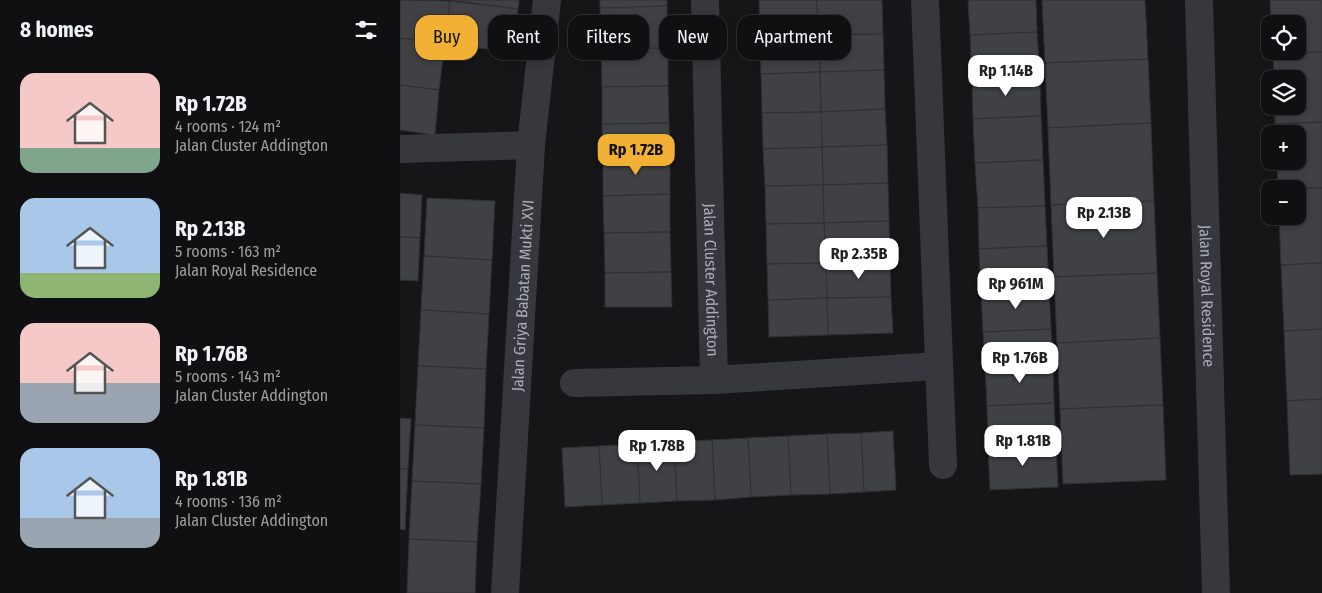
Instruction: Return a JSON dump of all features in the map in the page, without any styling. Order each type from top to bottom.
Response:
[{"type":"street","name":"Jalan Griya Babatan Mukti XVI","points":[[504,593],[531,145],[547,0]]},
{"type":"street","name":"Jalan Cluster Addington","points":[[705,0],[714,380]]},
{"type":"street","points":[[925,0],[943,465]]},
{"type":"street","name":"Jalan Royal Residence","points":[[1198,0],[1216,593]]},
{"type":"street","points":[[400,149],[531,145]]},
{"type":"street","name":"Jalan Cluster Addington","points":[[574,383],[714,380],[938,366]]},
{"type":"building","points":[[400,0],[450,1],[448,15],[415,15],[415,40],[400,38]]},
{"type":"building","points":[[450,0],[519,0],[518,9]]},
{"type":"building","points":[[600,0],[667,0],[667,6],[600,8]]},
{"type":"building","points":[[759,0],[817,0],[817,15],[759,15]]},
{"type":"building","points":[[817,0],[882,0],[883,34],[851,34],[851,15],[817,15]]},
{"type":"building","points":[[968,0],[1036,0],[1037,32],[970,35]]},
{"type":"building","points":[[1042,0],[1145,0],[1148,59],[1045,63]]},
{"type":"building","points":[[1270,0],[1322,0],[1322,52],[1306,53],[1306,15],[1271,15]]},
{"type":"building","points":[[450,1],[518,9],[517,15],[488,15],[488,49],[478,48],[478,15],[448,15]]},
{"type":"building","points":[[667,6],[667,15],[659,15],[659,48],[649,48],[649,15],[600,15],[600,8]]},
{"type":"building","points":[[1037,32],[1040,75],[972,78],[970,35]]},
{"type":"building","points":[[851,34],[883,34],[884,70],[820,72],[819,60],[851,60]]},
{"type":"building","points":[[400,38],[415,40],[415,60],[443,60],[439,90],[400,85]]},
{"type":"building","points":[[649,48],[659,48],[659,60],[668,60],[668,86],[602,87],[601,60],[649,60]]},
{"type":"building","points":[[1322,52],[1322,122],[1275,124],[1275,115],[1306,115],[1306,70],[1274,70],[1273,60],[1306,60],[1306,53]]},
{"type":"building","points":[[1148,59],[1151,123],[1048,128],[1045,63]]},
{"type":"building","points":[[761,60],[819,60],[820,72],[761,74]]},
{"type":"building","points":[[884,70],[885,109],[821,112],[820,72]]},
{"type":"building","points":[[820,72],[821,112],[762,113],[761,74]]},
{"type":"building","points":[[1040,75],[1041,116],[973,119],[972,78]]},
{"type":"building","points":[[400,85],[439,90],[435,135],[400,130]]},
{"type":"building","points":[[668,86],[669,123],[602,124],[602,87]]},
{"type":"building","points":[[885,109],[887,145],[822,147],[821,112]]},
{"type":"building","points":[[821,112],[822,147],[763,149],[762,113]]},
{"type":"building","points":[[1041,116],[1043,160],[975,163],[973,119]]},
{"type":"building","points":[[1322,122],[1322,188],[1306,188],[1306,180],[1278,180],[1277,170],[1306,170],[1306,125],[1275,124]]},
{"type":"building","points":[[669,123],[670,156],[603,157],[602,124]]},
{"type":"building","points":[[1151,123],[1154,201],[1051,205],[1048,128]]},
{"type":"building","points":[[887,145],[888,183],[823,185],[822,147]]},
{"type":"building","points":[[822,147],[823,185],[765,186],[763,149]]},
{"type":"building","points":[[670,156],[670,194],[603,196],[603,157]]},
{"type":"building","points":[[1043,160],[1045,206],[978,208],[975,163]]},
{"type":"building","points":[[888,183],[889,221],[824,223],[823,185]]},
{"type":"building","points":[[823,185],[824,223],[766,224],[765,186]]},
{"type":"building","points":[[1322,188],[1322,263],[1281,265],[1279,225],[1306,225],[1306,189]]},
{"type":"building","points":[[400,193],[422,195],[420,238],[400,237]]},
{"type":"building","points":[[670,194],[670,232],[604,233],[603,196]]},
{"type":"building","points":[[427,198],[495,201],[492,260],[424,256]]},
{"type":"building","points":[[1154,201],[1157,273],[1054,277],[1051,205]]},
{"type":"building","points":[[1045,206],[1047,246],[979,249],[978,208]]},
{"type":"building","points":[[889,221],[890,261],[826,263],[824,223]]},
{"type":"building","points":[[824,223],[826,263],[767,264],[766,224]]},
{"type":"building","points":[[670,232],[671,272],[605,273],[604,233]]},
{"type":"building","points":[[400,237],[420,238],[418,281],[400,280]]},
{"type":"building","points":[[1047,246],[1049,287],[981,291],[979,249]]},
{"type":"building","points":[[424,256],[492,260],[489,314],[421,310]]},
{"type":"building","points":[[890,261],[891,297],[827,298],[826,263]]},
{"type":"building","points":[[826,263],[827,298],[768,300],[767,264]]},
{"type":"building","points":[[1322,263],[1322,329],[1284,331],[1281,265]]},
{"type":"building","points":[[671,272],[672,307],[605,307],[605,273]]},
{"type":"building","points":[[1157,273],[1160,338],[1057,343],[1054,277]]},
{"type":"building","points":[[1049,287],[1051,329],[983,332],[981,291]]},
{"type":"building","points":[[891,297],[893,333],[828,335],[827,298]]},
{"type":"building","points":[[827,298],[828,335],[769,337],[768,300]]},
{"type":"building","points":[[421,310],[489,314],[486,369],[418,366]]},
{"type":"building","points":[[1051,329],[1053,363],[985,366],[983,332]]},
{"type":"building","points":[[1322,329],[1322,399],[1287,401],[1284,331]]},
{"type":"building","points":[[1160,338],[1163,405],[1060,409],[1057,343]]},
{"type":"building","points":[[1053,363],[1054,403],[987,406],[985,366]]},
{"type":"building","points":[[418,366],[486,369],[484,428],[415,425]]},
{"type":"building","points":[[1322,399],[1322,474],[1290,475],[1287,401]]},
{"type":"building","points":[[1054,403],[1056,445],[988,447],[987,406]]},
{"type":"building","points":[[1163,405],[1166,480],[1063,484],[1060,409]]},
{"type":"building","points":[[400,418],[411,419],[408,469],[400,469]]},
{"type":"building","points":[[415,425],[484,428],[481,484],[412,481]]},
{"type":"building","points":[[893,431],[896,490],[864,492],[861,433]]},
{"type":"building","points":[[861,433],[864,492],[830,494],[827,434]]},
{"type":"building","points":[[827,434],[830,494],[791,495],[788,436]]},
{"type":"building","points":[[788,436],[791,495],[751,497],[748,438]]},
{"type":"building","points":[[748,438],[751,497],[715,500],[712,440]]},
{"type":"building","points":[[712,440],[715,500],[677,501],[674,442]]},
{"type":"building","points":[[674,442],[677,501],[640,503],[637,444]]},
{"type":"building","points":[[637,444],[640,503],[602,505],[599,446]]},
{"type":"building","points":[[1056,445],[1058,487],[990,490],[988,447]]},
{"type":"building","points":[[599,446],[602,505],[565,507],[562,448]]},
{"type":"building","points":[[400,469],[408,469],[405,530],[400,529]]},
{"type":"building","points":[[412,481],[481,484],[477,542],[409,539]]},
{"type":"building","points":[[409,539],[477,542],[475,593],[407,593]]}]
